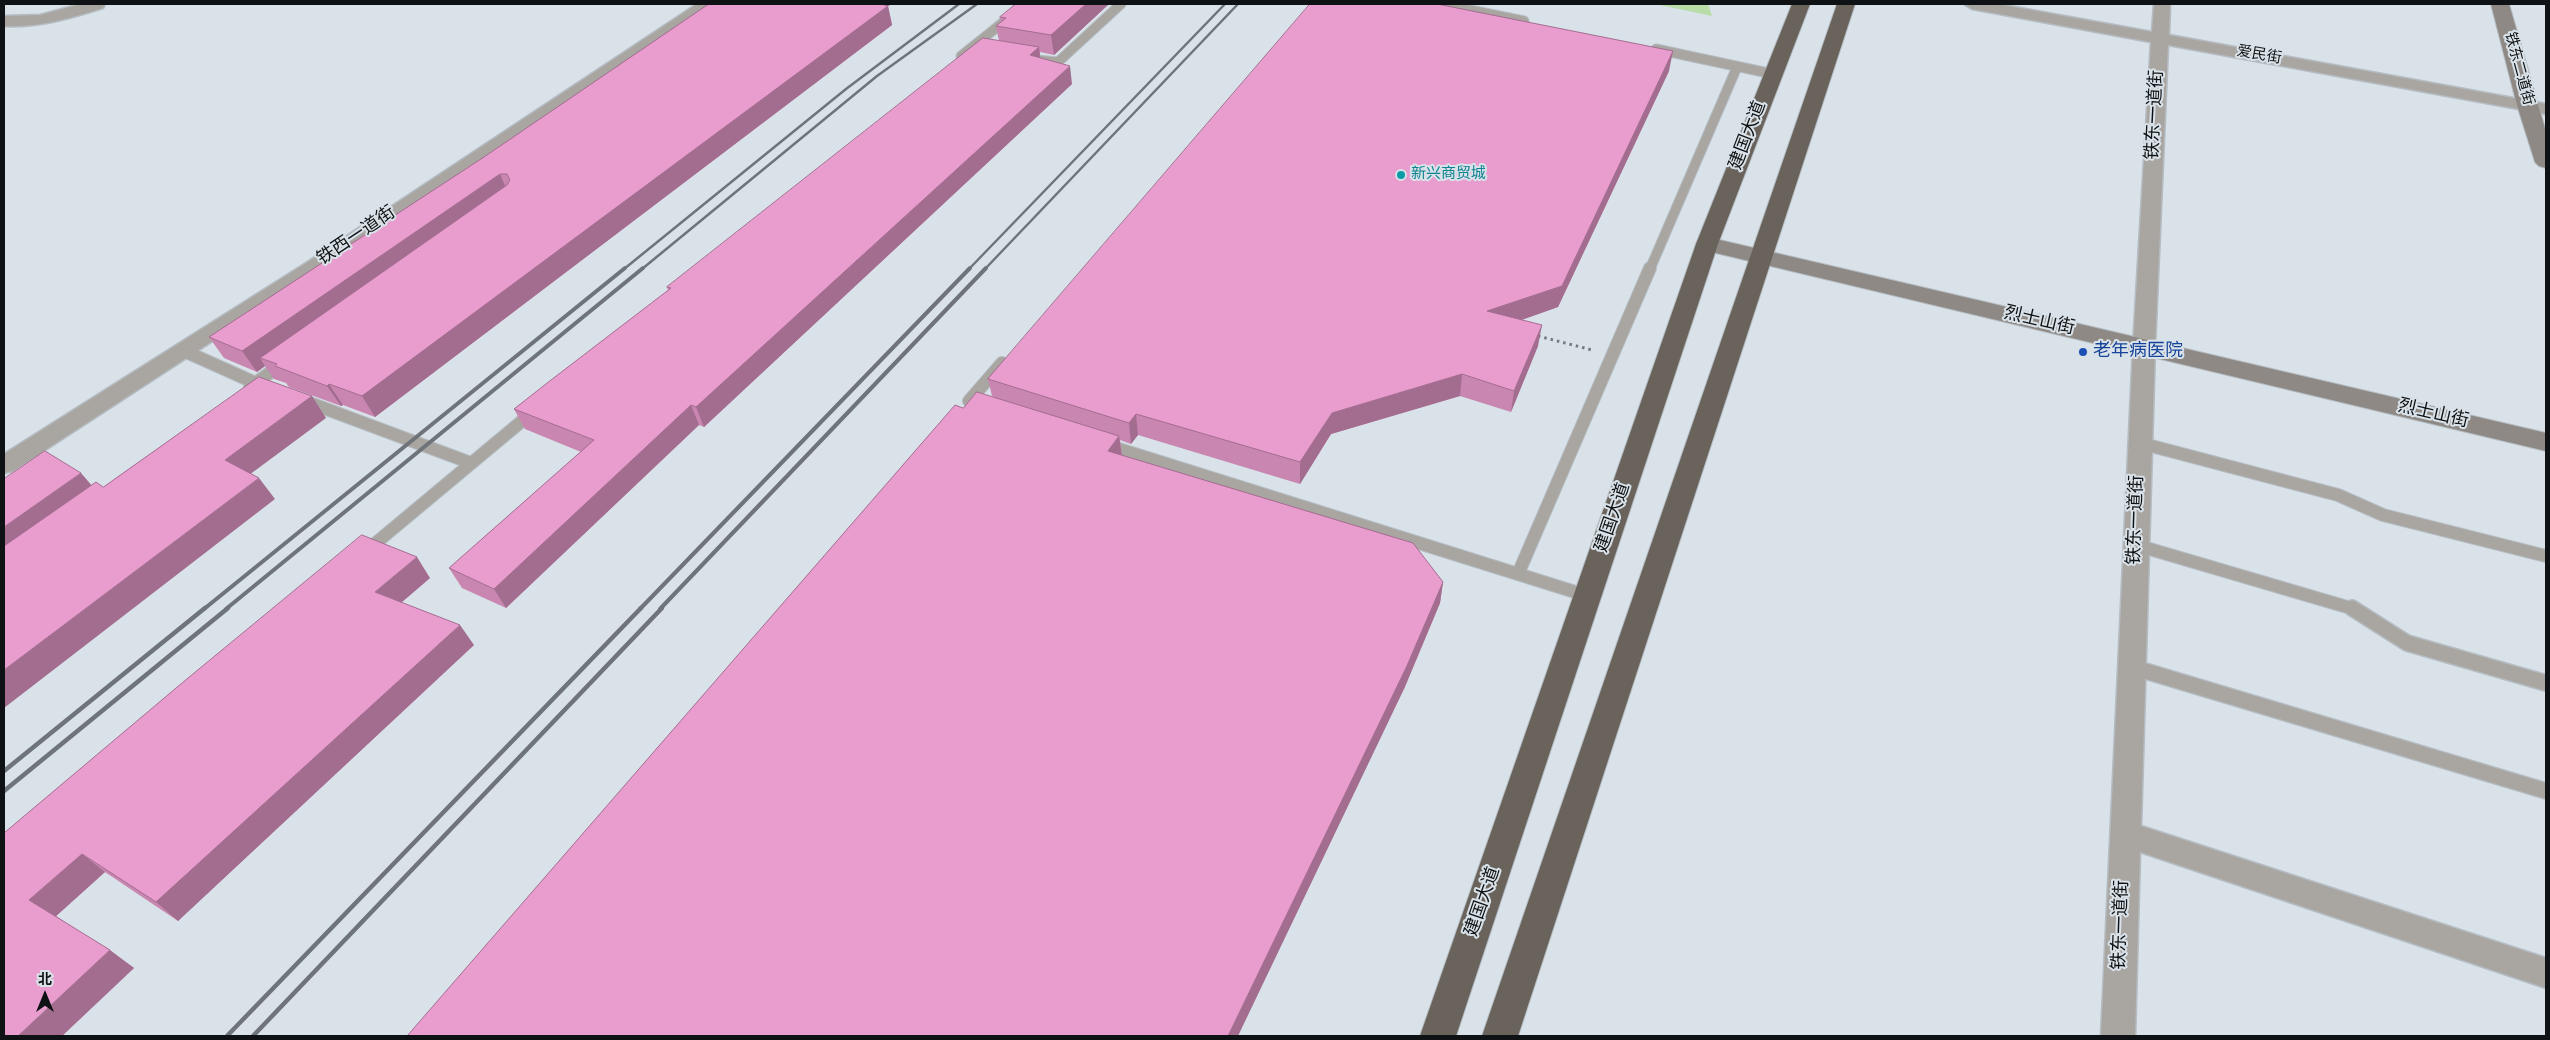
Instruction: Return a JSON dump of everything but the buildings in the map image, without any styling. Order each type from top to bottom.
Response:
[{"type":"highway","name":"建国大道","points":[[1438,1036],[1707,244],[1801,4]]},
{"type":"highway","points":[[1500,1036],[1846,4]]},
{"type":"street","points":[[4,21],[14,22],[62,16],[98,4]]},
{"type":"street","name":"铁西一道街","points":[[4,465],[313,266],[708,4]]},
{"type":"street","name":"爱民街","points":[[1972,4],[2537,107]]},
{"type":"street","name":"铁东一道街","points":[[2118,1036],[2144,347],[2162,4]]},
{"type":"street","name":"铁东二道街","points":[[2500,4],[2537,107],[2546,162]]},
{"type":"street","name":"烈士山街","points":[[1707,244],[2546,442]]},
{"type":"street","points":[[2126,834],[2546,973]]},
{"type":"lane","points":[[949,66],[976,49],[1026,4]]},
{"type":"lane","points":[[1026,58],[1058,62],[1121,4]]},
{"type":"lane","points":[[1441,4],[1536,24]]},
{"type":"lane","points":[[1651,48],[1773,74]]},
{"type":"lane","points":[[1518,574],[1737,67]]},
{"type":"lane","points":[[182,350],[274,390]]},
{"type":"lane","points":[[240,395],[295,354]]},
{"type":"lane","points":[[997,410],[969,401],[1008,356]]},
{"type":"lane","points":[[292,397],[471,463]]},
{"type":"lane","points":[[358,558],[540,406]]},
{"type":"lane","points":[[1091,440],[1588,596]]},
{"type":"lane","points":[[2140,443],[2338,495],[2383,515],[2546,556]]},
{"type":"lane","points":[[2136,545],[2349,606],[2407,643],[2546,683]]},
{"type":"lane","points":[[2132,667],[2546,791]]},
{"type":"path","points":[[1528,334],[1613,355]]},
{"type":"green space","points":[[1655,4],[1708,4],[1712,16]]},
{"type":"railway","points":[[624,269],[846,89],[959,4]]},
{"type":"railway","points":[[642,269],[877,76],[977,4]]},
{"type":"railway","points":[[969,269],[1225,4]]},
{"type":"railway","points":[[985,269],[1238,4]]},
{"type":"railway","points":[[204,609],[625,268]]},
{"type":"railway","points":[[226,609],[643,268]]},
{"type":"railway","points":[[640,609],[970,268]]},
{"type":"railway","points":[[660,609],[986,268]]},
{"type":"railway","points":[[4,771],[205,608]]},
{"type":"railway","points":[[4,791],[228,608]]},
{"type":"railway","points":[[227,1036],[641,608]]},
{"type":"railway","points":[[253,1036],[662,608]]},
{"type":"place","name":"新兴商贸城","points":[[1401,175]]},
{"type":"place","name":"老年病医院","points":[[2083,352]]}]
